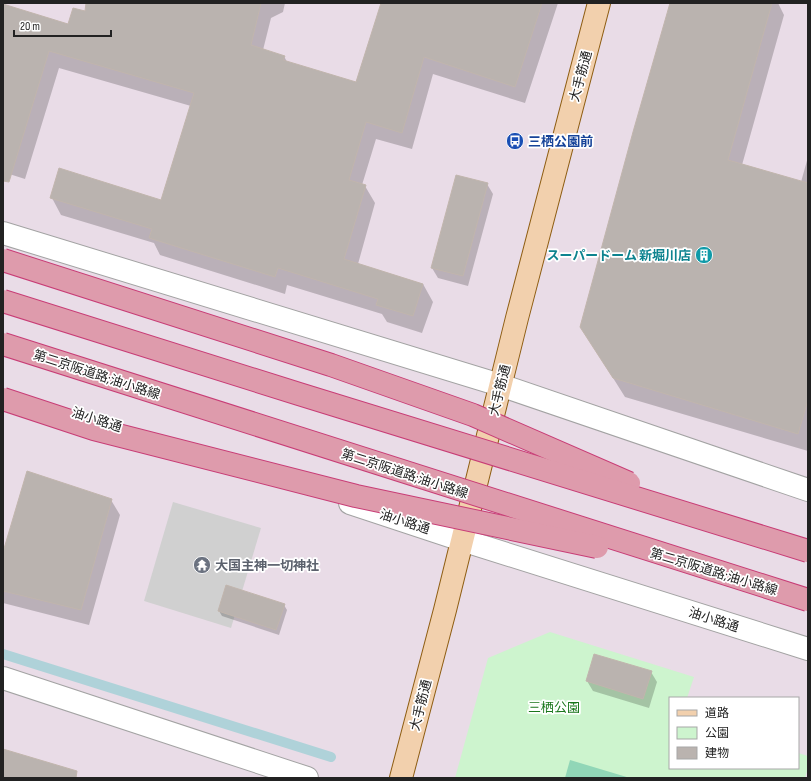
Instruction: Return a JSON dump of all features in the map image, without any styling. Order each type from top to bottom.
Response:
[{"type":"highway","points":[[3,260],[331,365],[472,415],[730,526]]},
{"type":"highway","points":[[3,301],[314,399],[808,551]]},
{"type":"highway","name":"第二京阪道路;油小路線","points":[[3,344],[715,572],[808,600]]},
{"type":"highway","points":[[3,399],[94,429],[356,496],[715,572]]},
{"type":"main road","name":"大手筋通","points":[[401,778],[500,385],[599,3]]},
{"type":"street","points":[[3,233],[500,385],[808,490]]},
{"type":"street","name":"油小路通","points":[[3,389],[462,540],[808,649]]},
{"type":"street","points":[[3,678],[307,778]]},
{"type":"shaded area","points":[[3,3],[808,3],[808,778],[3,778]]},
{"type":"shaded area","name":"大国主神一切神社","points":[[173,502],[261,528],[231,628],[144,601]]},
{"type":"green space","name":"三栖公園","points":[[550,632],[694,677],[687,697],[669,697],[669,769],[799,769],[799,753],[808,756],[808,768],[805,778],[455,778],[488,658]]},
{"type":"green space","points":[[570,760],[630,778],[565,778]]},
{"type":"building","points":[[86,3],[261,3],[251,45],[285,56],[283,60],[356,82],[381,3],[542,3],[515,87],[424,57],[402,133],[366,122],[349,180],[366,185],[344,259],[423,284],[413,316],[376,305],[378,299],[278,268],[275,277],[149,238],[152,229],[50,198],[59,168],[161,200],[194,93],[49,51],[9,182],[3,181],[3,4],[68,24],[73,8],[85,11]]},
{"type":"building","name":"スーパードーム 新堀川店","points":[[670,3],[772,3],[728,160],[808,183],[808,400],[798,434],[613,378],[580,327]]},
{"type":"building","points":[[456,175],[488,183],[463,276],[431,268]]},
{"type":"building","points":[[27,471],[112,499],[81,610],[3,591],[3,552]]},
{"type":"building","points":[[226,585],[285,604],[276,630],[218,611]]},
{"type":"building","points":[[594,654],[652,671],[643,699],[586,681]]},
{"type":"building","points":[[3,749],[77,771],[76,778],[3,778]]},
{"type":"waterway","points":[[3,654],[331,757]]},
{"type":"place","name":"三栖公園前","points":[[515,141]]},
{"type":"place","name":"スーパードーム 新堀川店","points":[[704,255]]},
{"type":"place","name":"大国主神一切神社","points":[[202,565]]}]
